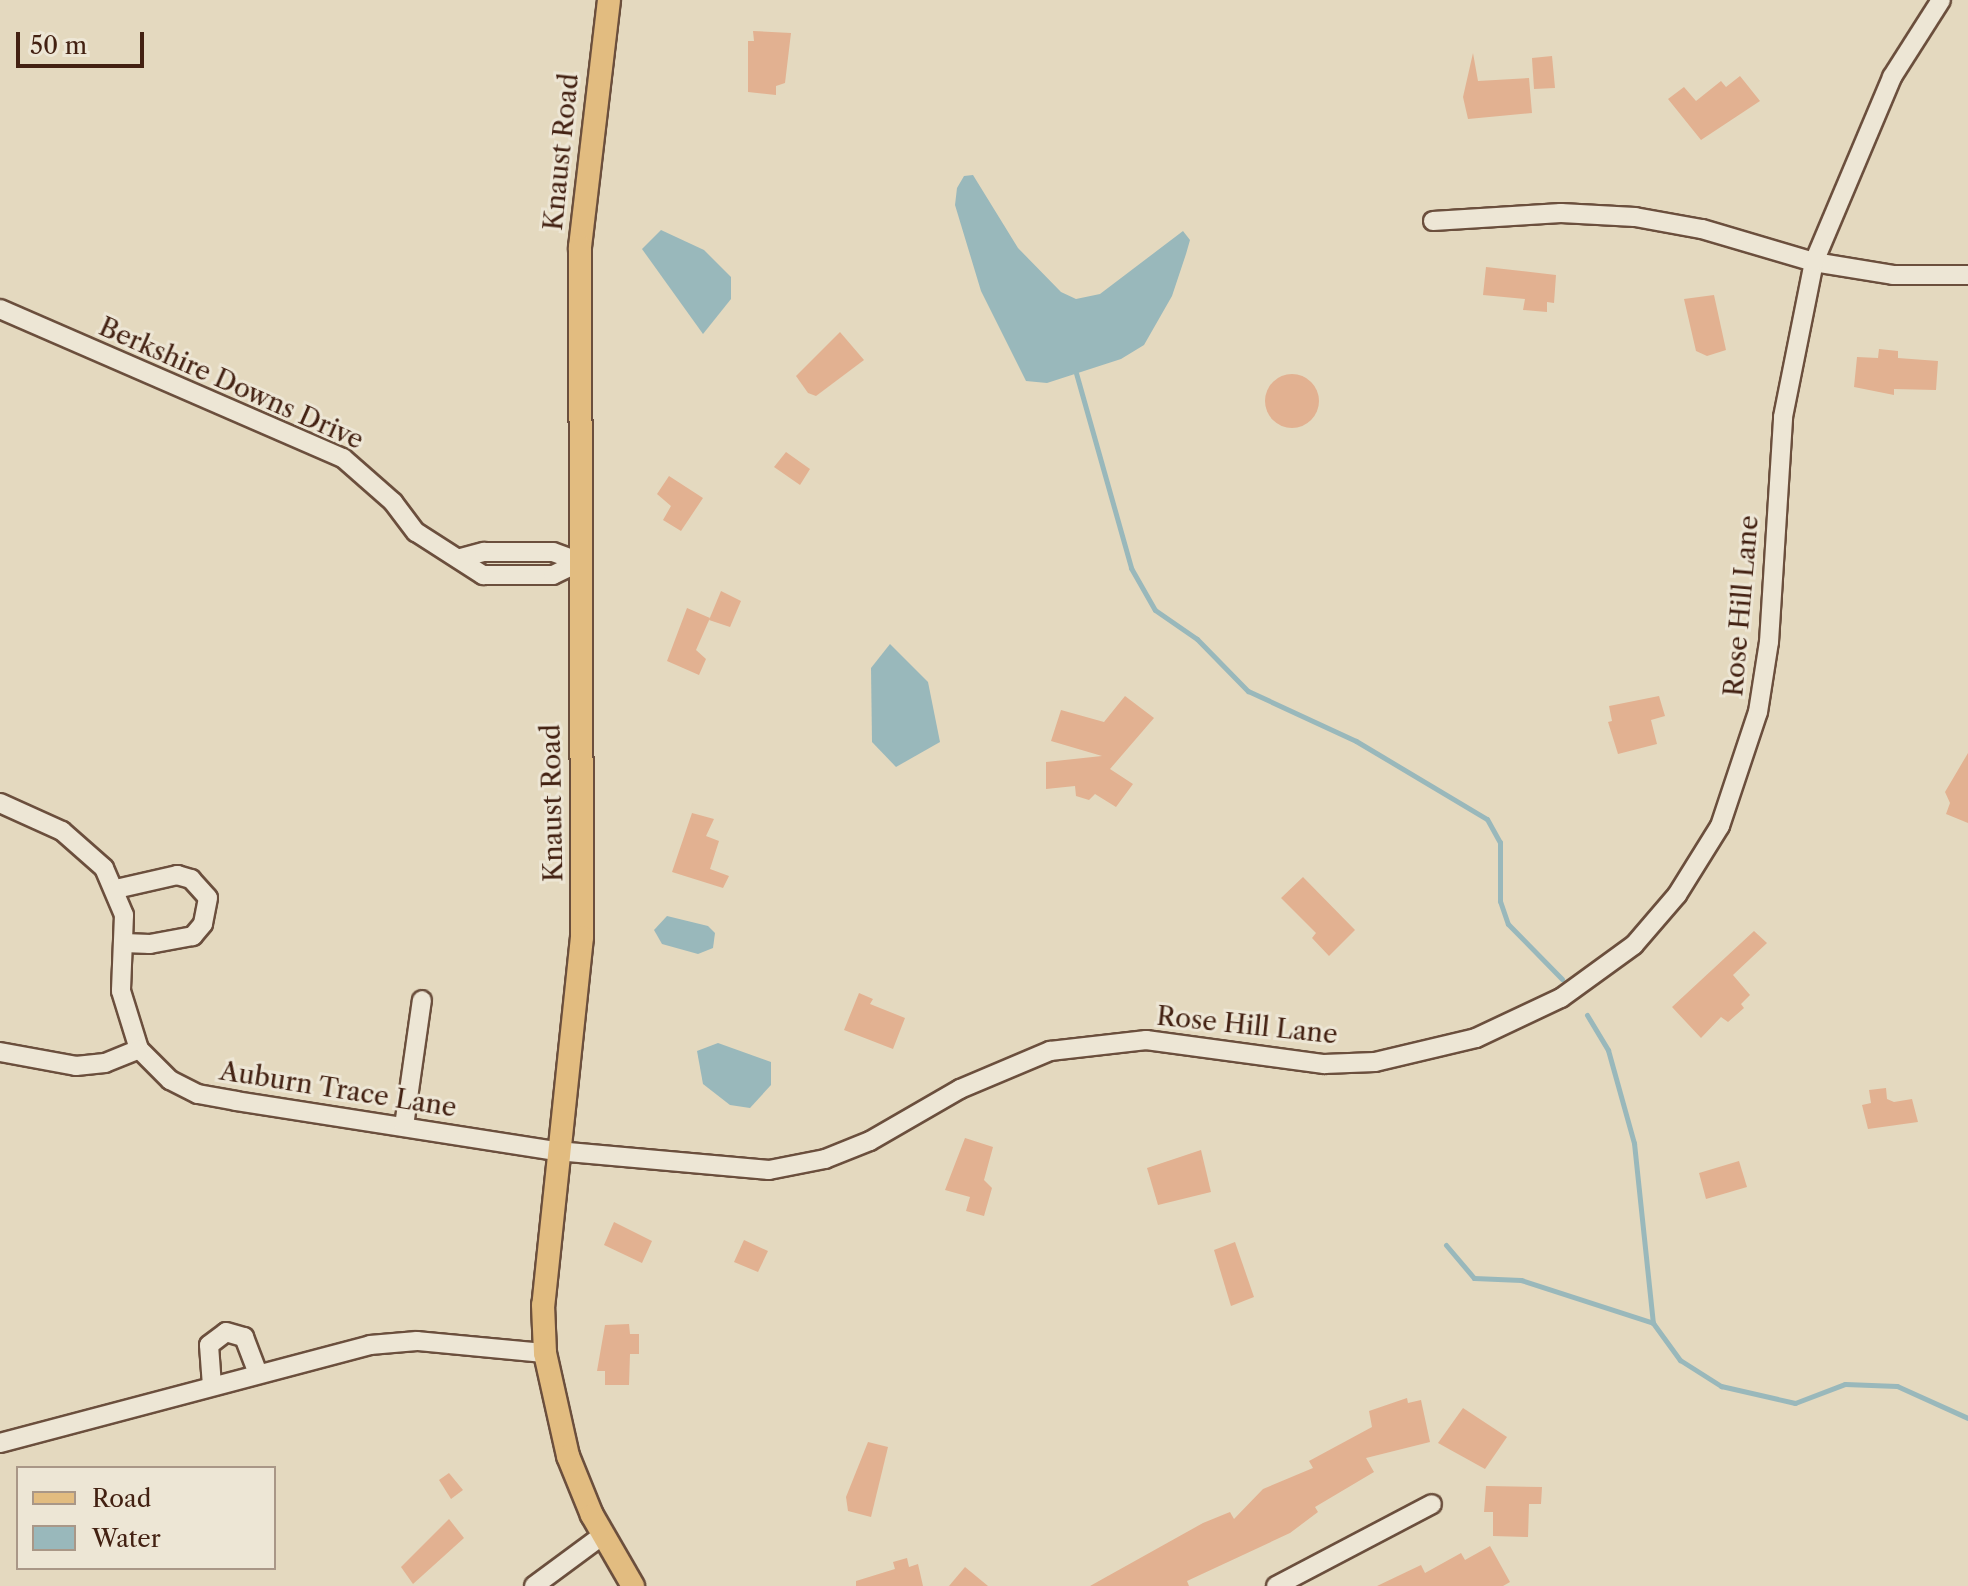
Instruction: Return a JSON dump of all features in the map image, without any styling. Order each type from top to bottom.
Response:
[{"type":"main road","name":"Knaust Road","points":[[609,0],[580,247],[582,937],[543,1273],[545,1353],[568,1456],[603,1535],[633,1586]]},
{"type":"street","name":"Rose Hill Lane","points":[[557,1151],[769,1170],[825,1159],[870,1141],[960,1089],[1050,1051],[1146,1040],[1264,1059],[1375,1062],[1476,1038],[1594,979],[1634,945],[1697,867],[1745,765],[1769,642],[1783,417],[1814,262],[1892,77],[1941,0]]},
{"type":"street","points":[[1433,221],[1561,213],[1635,217],[1702,229],[1814,262],[1893,275],[1968,275]]},
{"type":"street","name":"Berkshire Downs Drive","points":[[0,309],[343,458],[393,502],[416,532],[461,558],[483,575],[553,575],[580,562]]},
{"type":"street","name":"Auburn Trace Lane","points":[[0,803],[62,831],[89,851],[116,889],[124,915],[121,991],[139,1049],[170,1080],[198,1094],[557,1151]]},
{"type":"street","points":[[116,889],[177,875],[191,879],[208,898],[203,924],[193,936],[150,944],[124,943]]},
{"type":"street","points":[[404,1126],[422,1000]]},
{"type":"street","points":[[0,1052],[76,1066],[105,1063],[139,1049]]},
{"type":"street","points":[[212,1386],[209,1345],[226,1332],[244,1337],[258,1373]]},
{"type":"street","points":[[0,1443],[258,1373],[395,1341],[545,1353]]},
{"type":"street","points":[[1276,1586],[1432,1504]]},
{"type":"street","points":[[534,1586],[603,1535]]},
{"type":"water","points":[[973,175],[1018,248],[1061,292],[1076,299],[1100,294],[1183,231],[1190,240],[1172,296],[1144,345],[1121,359],[1047,383],[1026,381],[981,291],[955,205],[957,188],[964,176]]},
{"type":"water","points":[[661,230],[704,250],[731,277],[731,299],[703,334],[642,249]]},
{"type":"water","points":[[890,644],[928,682],[940,742],[896,767],[872,742],[871,668]]},
{"type":"water","points":[[667,916],[708,926],[715,933],[713,948],[698,954],[662,944],[654,930]]},
{"type":"water","points":[[718,1043],[771,1062],[771,1085],[750,1108],[730,1105],[703,1084],[697,1051]]},
{"type":"building","points":[[753,31],[791,33],[785,83],[776,86],[776,95],[748,92],[748,41],[754,41]]},
{"type":"building","points":[[1473,53],[1478,81],[1529,78],[1532,113],[1468,119],[1463,97]]},
{"type":"building","points":[[1552,56],[1555,88],[1534,89],[1532,58]]},
{"type":"building","points":[[1740,76],[1760,101],[1701,140],[1668,99],[1684,87],[1696,101],[1721,81],[1726,87]]},
{"type":"building","points":[[1486,267],[1556,275],[1554,303],[1547,302],[1547,312],[1523,310],[1525,299],[1483,295]]},
{"type":"building","points":[[1714,295],[1726,350],[1707,356],[1696,351],[1684,299]]},
{"type":"building","points":[[840,332],[864,360],[816,396],[808,393],[796,376]]},
{"type":"building","points":[[1879,349],[1898,351],[1898,358],[1938,361],[1936,390],[1894,389],[1894,395],[1854,387],[1857,357],[1878,358]]},
{"type":"building","points":[[1292,374],[1303,376],[1311,382],[1317,390],[1317,412],[1311,420],[1303,426],[1292,428],[1281,426],[1273,420],[1267,412],[1265,401],[1267,390],[1273,382],[1281,376]]},
{"type":"building","points":[[786,452],[810,469],[800,485],[774,467]]},
{"type":"building","points":[[669,476],[703,498],[681,531],[663,520],[671,506],[657,494]]},
{"type":"building","points":[[721,591],[741,601],[730,627],[709,620]]},
{"type":"building","points":[[687,608],[710,618],[696,650],[706,659],[699,675],[667,661]]},
{"type":"building","points":[[1125,696],[1154,718],[1110,769],[1133,784],[1116,807],[1095,794],[1089,800],[1076,796],[1075,786],[1046,789],[1046,762],[1102,756],[1051,741],[1061,710],[1104,722]]},
{"type":"building","points":[[1659,696],[1665,716],[1651,720],[1657,744],[1618,754],[1608,722],[1612,721],[1609,706]]},
{"type":"building","points":[[1968,753],[1968,823],[1946,814],[1950,803],[1945,792]]},
{"type":"building","points":[[692,813],[714,819],[706,836],[719,841],[710,869],[729,876],[723,888],[672,872]]},
{"type":"building","points":[[1303,877],[1355,930],[1329,956],[1312,938],[1316,933],[1281,898]]},
{"type":"building","points":[[1754,931],[1767,943],[1733,975],[1750,995],[1741,1004],[1744,1008],[1728,1022],[1721,1017],[1701,1038],[1672,1007]]},
{"type":"building","points":[[859,993],[873,999],[870,1004],[905,1018],[893,1049],[844,1030]]},
{"type":"building","points":[[1886,1088],[1887,1099],[1894,1102],[1912,1099],[1918,1122],[1868,1129],[1862,1105],[1871,1103],[1869,1090]]},
{"type":"building","points":[[965,1138],[993,1147],[984,1180],[992,1188],[984,1216],[966,1211],[970,1197],[945,1190]]},
{"type":"building","points":[[1201,1150],[1211,1192],[1158,1205],[1147,1168]]},
{"type":"building","points":[[1739,1161],[1747,1187],[1706,1199],[1699,1173]]},
{"type":"building","points":[[614,1222],[652,1241],[642,1263],[604,1245]]},
{"type":"building","points":[[744,1240],[768,1251],[758,1272],[734,1262]]},
{"type":"building","points":[[1235,1242],[1254,1297],[1231,1306],[1214,1250]]},
{"type":"building","points":[[629,1324],[630,1334],[639,1334],[639,1354],[630,1354],[629,1385],[605,1385],[605,1371],[597,1371],[605,1325]]},
{"type":"building","points":[[1407,1398],[1408,1403],[1421,1400],[1430,1442],[1366,1458],[1374,1472],[1315,1507],[1318,1512],[1290,1533],[1187,1581],[1189,1586],[1090,1586],[1203,1523],[1230,1512],[1234,1519],[1263,1489],[1313,1468],[1309,1461],[1372,1427],[1369,1411]]},
{"type":"building","points":[[1463,1408],[1507,1437],[1485,1469],[1438,1443]]},
{"type":"building","points":[[868,1442],[888,1447],[871,1517],[848,1511],[846,1497]]},
{"type":"building","points":[[449,1473],[463,1490],[451,1499],[439,1480]]},
{"type":"building","points":[[1486,1486],[1542,1487],[1541,1504],[1529,1504],[1528,1537],[1493,1536],[1493,1512],[1484,1512]]},
{"type":"building","points":[[449,1519],[464,1538],[413,1584],[401,1567]]},
{"type":"building","points":[[1490,1546],[1510,1582],[1503,1586],[1377,1586],[1421,1565],[1425,1573],[1461,1553],[1465,1560]]},
{"type":"building","points":[[907,1558],[909,1567],[918,1564],[923,1586],[856,1586],[856,1581],[895,1569],[893,1562]]},
{"type":"building","points":[[965,1567],[988,1586],[949,1586]]},
{"type":"waterway","points":[[1076,373],[1131,568],[1155,610],[1197,639],[1248,691],[1356,741],[1487,819],[1500,842],[1500,901],[1508,924],[1562,979]]},
{"type":"waterway","points":[[1587,1015],[1608,1050],[1634,1143],[1653,1323],[1680,1360],[1721,1386],[1795,1403],[1845,1384],[1897,1386],[1968,1418]]},
{"type":"waterway","points":[[1446,1245],[1474,1278],[1521,1280],[1653,1323]]}]
